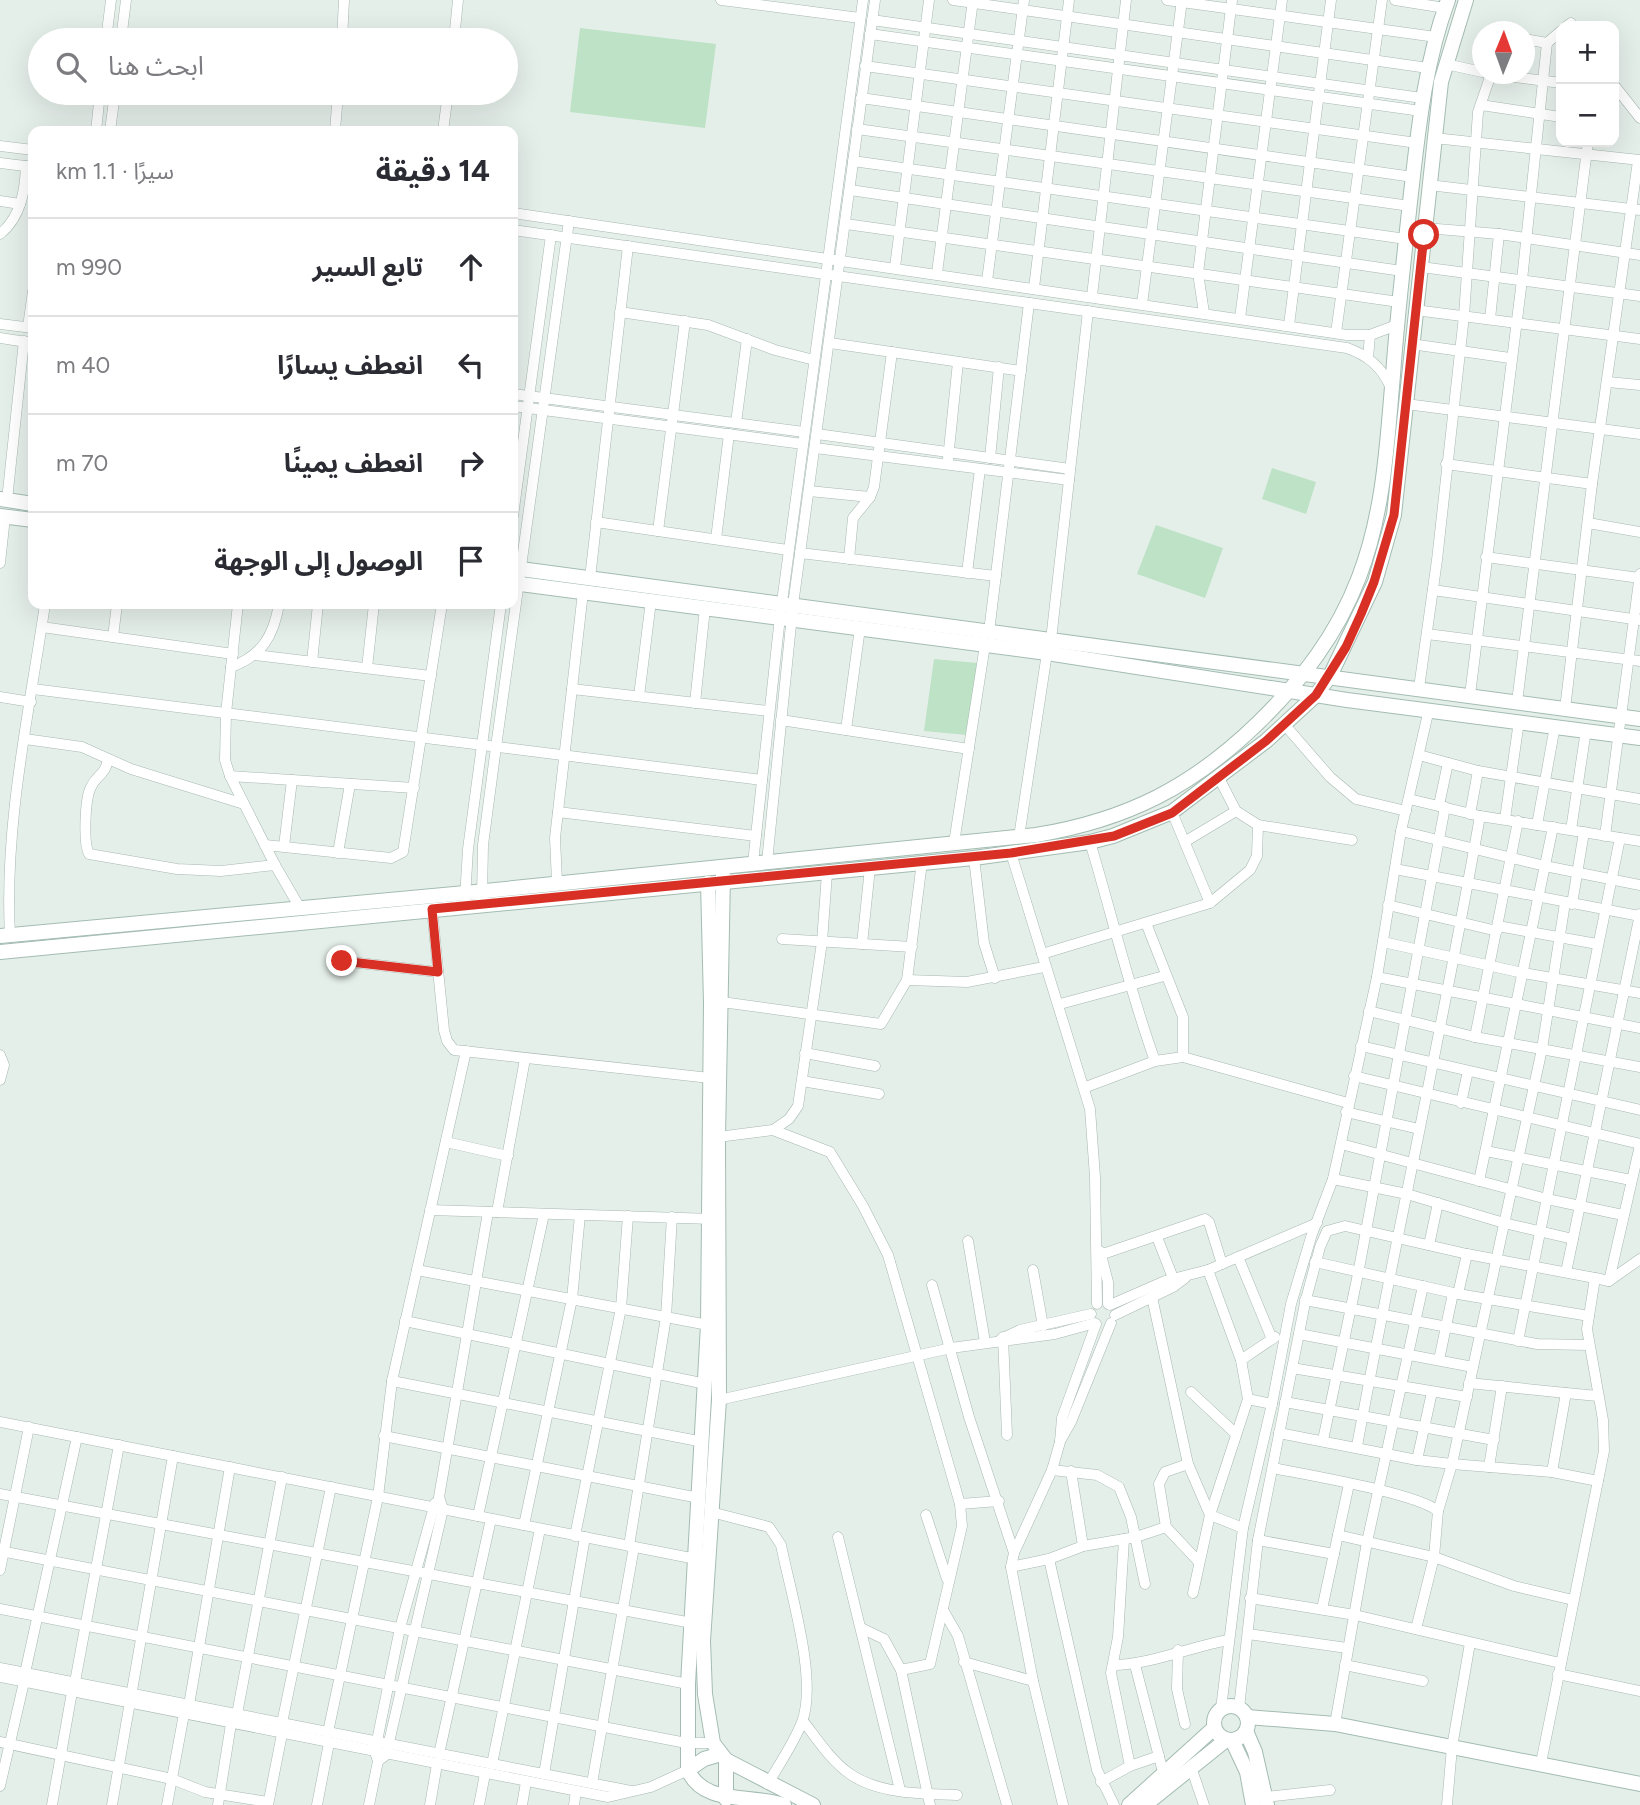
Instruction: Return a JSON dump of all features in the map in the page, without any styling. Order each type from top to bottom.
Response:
[{"type":"street","points":[[108,28],[111,0]]},
{"type":"street","points":[[122,28],[126,0]]},
{"type":"street","points":[[343,28],[344,0]]},
{"type":"street","points":[[455,28],[458,0]]},
{"type":"street","points":[[721,0],[860,18]]},
{"type":"street","points":[[760,862],[781,720],[788,550],[863,0]]},
{"type":"street","points":[[760,862],[756,836],[769,711],[786,611],[800,553],[842,259],[875,0]]},
{"type":"street","points":[[895,267],[929,0]]},
{"type":"street","points":[[953,0],[1023,5],[1067,16],[1428,68]]},
{"type":"street","points":[[1034,288],[1069,0]]},
{"type":"street","points":[[1092,296],[1126,0]]},
{"type":"street","points":[[1167,0],[1232,4],[1280,16],[1436,37]]},
{"type":"street","points":[[1240,318],[1282,0]]},
{"type":"street","points":[[1289,326],[1331,0]]},
{"type":"street","points":[[1336,333],[1382,0]]},
{"type":"street","points":[[482,898],[558,882],[1019,837],[1074,829],[1110,819],[1179,787],[1225,755],[1291,691],[1307,672],[1344,610],[1370,545],[1385,471],[1402,271],[1422,104],[1428,68],[1447,4],[1395,0]]},
{"type":"street","points":[[44,609],[9,856],[5,936],[300,908],[716,883],[974,858],[1090,842],[1114,836],[1172,813],[1219,778],[1316,695],[1330,676],[1361,614],[1385,549],[1399,481],[1433,138],[1446,64],[1466,0]]},
{"type":"street","points":[[937,273],[973,1]]},
{"type":"street","points":[[1142,304],[1182,1]]},
{"type":"street","points":[[1204,313],[1198,273],[1232,4]]},
{"type":"street","points":[[987,281],[1023,5]]},
{"type":"street","points":[[872,20],[1369,90],[1422,104]]},
{"type":"street","points":[[870,34],[1318,97],[1367,103],[1422,104]]},
{"type":"street","points":[[1470,695],[1527,238],[1547,43],[1556,36]]},
{"type":"street","points":[[1535,41],[1547,43]]},
{"type":"street","points":[[1446,64],[1472,70]]},
{"type":"street","points":[[865,66],[1417,143]]},
{"type":"street","points":[[1535,80],[1556,82]]},
{"type":"street","points":[[1419,688],[1433,590],[1464,316],[1472,230],[1475,144],[1481,105],[1488,84]]},
{"type":"street","points":[[1619,93],[1640,118]]},
{"type":"street","points":[[861,98],[1413,177]]},
{"type":"street","points":[[97,126],[99,105]]},
{"type":"street","points":[[111,126],[113,105]]},
{"type":"street","points":[[335,126],[337,105]]},
{"type":"street","points":[[444,126],[446,105]]},
{"type":"street","points":[[1481,105],[1556,116]]},
{"type":"street","points":[[857,129],[1410,206]]},
{"type":"street","points":[[1433,138],[1639,161],[1635,209],[1624,253],[1592,484],[1565,709]]},
{"type":"street","points":[[0,146],[28,149]]},
{"type":"street","points":[[1517,702],[1588,147]]},
{"type":"street","points":[[853,161],[1406,239]]},
{"type":"street","points":[[0,163],[28,167]]},
{"type":"street","points":[[0,234],[15,217],[28,172]]},
{"type":"street","points":[[1429,185],[1474,188],[1635,209]]},
{"type":"street","points":[[850,190],[1402,271]]},
{"type":"street","points":[[0,201],[20,205]]},
{"type":"street","points":[[518,214],[1336,333],[1370,335],[1397,325]]},
{"type":"street","points":[[518,563],[569,220]]},
{"type":"street","points":[[846,224],[1399,302]]},
{"type":"street","points":[[1425,228],[1472,230],[1640,255]]},
{"type":"street","points":[[518,231],[1347,348],[1368,358],[1378,367],[1392,390]]},
{"type":"street","points":[[1490,319],[1499,234]]},
{"type":"street","points":[[518,477],[551,235]]},
{"type":"street","points":[[590,578],[628,246]]},
{"type":"street","points":[[1420,267],[1640,296]]},
{"type":"street","points":[[954,843],[996,576],[1030,303]]},
{"type":"street","points":[[1415,310],[1640,338]]},
{"type":"street","points":[[1019,837],[1049,647],[1088,311]]},
{"type":"street","points":[[620,312],[708,325],[814,360]]},
{"type":"street","points":[[658,531],[685,321]]},
{"type":"street","points":[[0,324],[28,328]]},
{"type":"street","points":[[1368,358],[1370,335]]},
{"type":"street","points":[[0,338],[28,342]]},
{"type":"street","points":[[736,423],[747,339]]},
{"type":"street","points":[[830,343],[1021,371]]},
{"type":"street","points":[[1411,344],[1510,358]]},
{"type":"street","points":[[28,348],[4,500],[28,502]]},
{"type":"street","points":[[849,559],[853,518],[870,497],[892,352]]},
{"type":"street","points":[[948,465],[958,362]]},
{"type":"street","points":[[990,458],[999,368]]},
{"type":"street","points":[[1608,382],[1640,385]]},
{"type":"street","points":[[518,395],[804,432]]},
{"type":"street","points":[[1406,404],[1640,435]]},
{"type":"street","points":[[518,407],[803,444]]},
{"type":"street","points":[[716,539],[729,434]]},
{"type":"street","points":[[817,434],[1070,469]]},
{"type":"street","points":[[815,448],[1069,480]]},
{"type":"street","points":[[1446,464],[1592,484]]},
{"type":"street","points":[[967,573],[980,469]]},
{"type":"street","points":[[809,491],[870,497]]},
{"type":"street","points":[[0,563],[2,516],[28,519]]},
{"type":"street","points":[[596,522],[788,550]]},
{"type":"street","points":[[1588,523],[1640,532]]},
{"type":"street","points":[[800,553],[996,576]]},
{"type":"street","points":[[1486,557],[1640,577],[1637,619],[1605,836]]},
{"type":"street","points":[[518,576],[590,578],[786,611],[1049,647],[1316,695],[1640,738]]},
{"type":"street","points":[[518,576],[583,592],[651,601],[705,608],[786,611],[860,628],[987,638]]},
{"type":"street","points":[[1433,590],[1637,619]]},
{"type":"street","points":[[558,882],[555,838],[583,592]]},
{"type":"street","points":[[639,696],[651,601]]},
{"type":"street","points":[[695,703],[705,608]]},
{"type":"street","points":[[113,637],[116,609]]},
{"type":"street","points":[[238,609],[224,751],[230,776],[300,908]]},
{"type":"street","points":[[231,667],[255,656],[274,630],[278,609]]},
{"type":"street","points":[[312,662],[317,609]]},
{"type":"street","points":[[367,668],[373,609]]},
{"type":"street","points":[[265,845],[391,858],[400,855],[404,848],[441,609]]},
{"type":"street","points":[[465,900],[500,609]]},
{"type":"street","points":[[482,898],[483,845],[512,609]]},
{"type":"street","points":[[42,627],[233,654]]},
{"type":"street","points":[[846,730],[860,628]]},
{"type":"street","points":[[1427,634],[1640,661]]},
{"type":"street","points":[[1049,647],[1307,672],[1640,719]]},
{"type":"street","points":[[255,656],[431,676]]},
{"type":"street","points":[[33,689],[762,780]]},
{"type":"street","points":[[572,689],[769,711]]},
{"type":"street","points":[[0,697],[31,702]]},
{"type":"street","points":[[1147,1804],[1165,1779],[1214,1728],[1215,1716],[1221,1709],[1243,1528],[1272,1404],[1285,1331],[1302,1265],[1333,1179],[1341,1144],[1377,977],[1401,831],[1429,709]]},
{"type":"street","points":[[781,720],[969,749]]},
{"type":"street","points":[[1506,819],[1519,721]]},
{"type":"street","points":[[1284,724],[1330,777],[1356,799],[1406,810]]},
{"type":"street","points":[[1537,825],[1555,726]]},
{"type":"street","points":[[1571,830],[1587,730]]},
{"type":"street","points":[[25,739],[82,747],[131,769],[244,804]]},
{"type":"street","points":[[1419,755],[1478,771],[1640,799]]},
{"type":"street","points":[[108,759],[104,774],[89,790],[85,837],[89,854],[177,869],[222,871],[275,865]]},
{"type":"street","points":[[1323,1440],[1359,1273],[1414,984],[1448,763]]},
{"type":"street","points":[[1357,1447],[1381,1315],[1442,1029],[1469,884],[1474,850],[1478,771]]},
{"type":"street","points":[[230,776],[414,788]]},
{"type":"street","points":[[1219,778],[1236,811],[1258,825],[1352,840]]},
{"type":"street","points":[[284,846],[292,780]]},
{"type":"street","points":[[338,853],[350,784]]},
{"type":"street","points":[[1409,799],[1475,815],[1640,841]]},
{"type":"street","points":[[1185,841],[1236,811]]},
{"type":"street","points":[[558,812],[756,836]]},
{"type":"street","points":[[1172,813],[1210,904]]},
{"type":"street","points":[[1475,1037],[1518,821]]},
{"type":"street","points":[[1042,954],[1210,904],[1250,870],[1256,856],[1258,825]]},
{"type":"street","points":[[1479,1181],[1553,827]]},
{"type":"street","points":[[1401,831],[1474,850],[1640,885]]},
{"type":"street","points":[[1416,1629],[1434,1557],[1438,1511],[1452,1464],[1542,1049],[1560,938],[1578,873],[1584,832]]},
{"type":"street","points":[[1518,1340],[1620,838]]},
{"type":"street","points":[[1090,842],[1117,930],[1128,984],[1155,1061]]},
{"type":"street","points":[[1011,853],[1044,967],[1060,1004],[1086,1087],[1093,1134],[1097,1244],[1108,1282],[1062,1418],[1060,1442],[1052,1470],[1014,1553],[1011,1567],[1033,1681],[1063,1805]]},
{"type":"street","points":[[974,858],[984,943],[995,978]]},
{"type":"street","points":[[722,1002],[810,1017],[881,1024],[907,981],[922,862]]},
{"type":"street","points":[[723,866],[716,883],[710,1077],[719,1400],[703,1641],[705,1694],[720,1752],[727,1802]]},
{"type":"street","points":[[862,944],[870,868]]},
{"type":"street","points":[[1395,869],[1503,892],[1640,916],[1620,1024],[1566,1272]]},
{"type":"street","points":[[773,1130],[789,1119],[798,1106],[822,942],[827,873]]},
{"type":"street","points":[[716,883],[722,1002],[718,1137],[686,1743],[688,1770],[692,1782],[701,1792],[727,1802],[748,1798],[784,1805]]},
{"type":"street","points":[[0,952],[432,909],[465,900]]},
{"type":"street","points":[[1388,905],[1461,922],[1597,944]]},
{"type":"street","points":[[432,909],[447,1041],[454,1050],[710,1077]]},
{"type":"street","points":[[1146,923],[1164,976],[1183,1017],[1183,1057]]},
{"type":"street","points":[[782,939],[912,947]]},
{"type":"street","points":[[1383,942],[1553,979],[1640,993]]},
{"type":"street","points":[[342,961],[438,972]]},
{"type":"street","points":[[907,981],[945,983],[995,978],[1044,967]]},
{"type":"street","points":[[1060,1004],[1164,976]]},
{"type":"street","points":[[1377,977],[1640,1028]]},
{"type":"street","points":[[1369,1011],[1508,1044],[1640,1067]]},
{"type":"street","points":[[1361,1046],[1640,1110]]},
{"type":"street","points":[[317,1805],[340,1676],[378,1497],[392,1381],[467,1051]]},
{"type":"street","points":[[805,1053],[876,1066]]},
{"type":"street","points":[[0,1055],[4,1065],[0,1080]]},
{"type":"street","points":[[1086,1087],[1155,1061],[1183,1057],[1419,1129]]},
{"type":"street","points":[[381,1750],[388,1685],[414,1571],[432,1507],[439,1497],[475,1281],[508,1156],[525,1059]]},
{"type":"street","points":[[1461,1103],[1468,1071]]},
{"type":"street","points":[[1354,1076],[1640,1145],[1609,1281]]},
{"type":"street","points":[[802,1081],[878,1094]]},
{"type":"street","points":[[718,1137],[773,1130],[823,1147],[834,1158],[888,1255],[960,1504],[962,1526],[958,1553],[947,1579],[943,1610],[930,1664],[901,1670]]},
{"type":"street","points":[[446,1142],[508,1156]]},
{"type":"street","points":[[1341,1144],[1414,1161],[1547,1199],[1623,1215]]},
{"type":"street","points":[[1486,1151],[1631,1180]]},
{"type":"street","points":[[1333,1179],[1407,1194],[1540,1233],[1573,1239]]},
{"type":"street","points":[[1429,1245],[1438,1203]]},
{"type":"street","points":[[430,1210],[715,1219]]},
{"type":"street","points":[[478,1516],[544,1214]]},
{"type":"street","points":[[524,1525],[572,1299],[580,1215]]},
{"type":"street","points":[[544,1774],[574,1601],[587,1476],[621,1308],[628,1216]]},
{"type":"street","points":[[592,1783],[623,1610],[639,1486],[666,1317],[672,1217]]},
{"type":"street","points":[[1099,1256],[1202,1219],[1208,1220],[1222,1264]]},
{"type":"street","points":[[1060,1442],[1071,1422],[1113,1319],[1185,1278],[1317,1223]]},
{"type":"street","points":[[1262,1802],[1255,1752],[1244,1719],[1250,1598],[1258,1540],[1285,1402],[1306,1300],[1323,1238],[1332,1228],[1345,1226],[1467,1254],[1609,1281],[1640,1259]]},
{"type":"street","points":[[1157,1237],[1173,1278]]},
{"type":"street","points":[[968,1241],[985,1342]]},
{"type":"street","points":[[1439,1360],[1446,1325],[1467,1254]]},
{"type":"street","points":[[1238,1257],[1272,1339]]},
{"type":"street","points":[[1315,1262],[1388,1280],[1589,1316]]},
{"type":"street","points":[[417,1270],[708,1325]]},
{"type":"street","points":[[1033,1270],[1043,1326]]},
{"type":"street","points":[[1193,1593],[1210,1515],[1248,1399],[1241,1360],[1208,1270]]},
{"type":"street","points":[[719,1400],[951,1348],[1055,1334],[1173,1278],[1185,1278]]},
{"type":"street","points":[[1541,1763],[1604,1451],[1589,1345],[1589,1316],[1595,1278]]},
{"type":"street","points":[[932,1285],[969,1417],[1014,1553]]},
{"type":"street","points":[[1335,1724],[1367,1542],[1423,1286]]},
{"type":"street","points":[[1152,1297],[1188,1464],[1210,1515],[1243,1528]]},
{"type":"street","points":[[1306,1300],[1555,1346],[1589,1345]]},
{"type":"street","points":[[1099,1312],[1113,1319]]},
{"type":"street","points":[[1001,1340],[1099,1312],[1113,1319]]},
{"type":"street","points":[[405,1321],[706,1384]]},
{"type":"street","points":[[1241,1360],[1285,1331]]},
{"type":"street","points":[[1299,1334],[1473,1367]]},
{"type":"street","points":[[1001,1340],[1007,1435]]},
{"type":"street","points":[[1292,1368],[1467,1397]]},
{"type":"street","points":[[392,1381],[703,1442]]},
{"type":"street","points":[[1469,1383],[1598,1396]]},
{"type":"street","points":[[1489,1468],[1502,1386]]},
{"type":"street","points":[[1418,1460],[1432,1391]]},
{"type":"street","points":[[1191,1392],[1236,1434]]},
{"type":"street","points":[[1552,1472],[1566,1393]]},
{"type":"street","points":[[1248,1399],[1272,1404]]},
{"type":"street","points":[[1285,1402],[1393,1419],[1493,1440]]},
{"type":"street","points":[[0,1422],[696,1559]]},
{"type":"street","points":[[0,1570],[29,1427]]},
{"type":"street","points":[[1279,1433],[1418,1460],[1552,1472],[1598,1481]]},
{"type":"street","points":[[384,1436],[699,1498]]},
{"type":"street","points":[[0,1786],[5,1743],[25,1677],[77,1437]]},
{"type":"street","points":[[52,1805],[119,1445]]},
{"type":"street","points":[[112,1805],[173,1456]]},
{"type":"street","points":[[1188,1464],[1165,1472],[1159,1479],[1166,1527],[1199,1562]]},
{"type":"street","points":[[167,1805],[199,1648],[230,1467]]},
{"type":"street","points":[[1273,1468],[1380,1492],[1429,1505],[1438,1511]]},
{"type":"street","points":[[1052,1470],[1108,1478],[1119,1487],[1136,1537],[1146,1584]]},
{"type":"street","points":[[1071,1471],[1083,1546]]},
{"type":"street","points":[[219,1800],[282,1478]]},
{"type":"street","points":[[1322,1609],[1349,1484]]},
{"type":"street","points":[[5,1743],[172,1779],[219,1800],[268,1803],[331,1487]]},
{"type":"street","points":[[0,1494],[692,1623]]},
{"type":"street","points":[[369,1805],[443,1510],[439,1497]]},
{"type":"street","points":[[960,1504],[999,1501]]},
{"type":"street","points":[[711,1512],[769,1527],[781,1545],[804,1656],[803,1721],[768,1784]]},
{"type":"street","points":[[926,1515],[947,1579]]},
{"type":"street","points":[[430,1805],[491,1519]]},
{"type":"street","points":[[1011,1567],[1049,1559],[1083,1546],[1136,1537],[1166,1527]]},
{"type":"street","points":[[492,1764],[540,1529]]},
{"type":"street","points":[[1338,1535],[1434,1557],[1514,1586],[1573,1600]]},
{"type":"street","points":[[838,1536],[900,1790]]},
{"type":"street","points":[[1124,1539],[1112,1687],[1130,1766]]},
{"type":"street","points":[[1258,1540],[1334,1554]]},
{"type":"street","points":[[2,1552],[688,1684]]},
{"type":"street","points":[[1049,1559],[1101,1782],[1114,1805]]},
{"type":"street","points":[[1250,1598],[1355,1615],[1560,1663]]},
{"type":"street","points":[[0,1609],[686,1743],[720,1752],[768,1784],[813,1805]]},
{"type":"street","points":[[943,1610],[958,1636],[1007,1805]]},
{"type":"street","points":[[862,1628],[884,1639],[901,1670],[929,1800]]},
{"type":"street","points":[[1248,1634],[1347,1648]]},
{"type":"street","points":[[1113,1665],[1135,1665],[1178,1650],[1228,1640]]},
{"type":"street","points":[[1447,1805],[1452,1747],[1469,1643]]},
{"type":"street","points":[[1178,1650],[1177,1689],[1185,1724]]},
{"type":"street","points":[[964,1662],[1033,1681]]},
{"type":"street","points":[[1135,1665],[1165,1779]]},
{"type":"street","points":[[1345,1665],[1423,1681]]},
{"type":"street","points":[[0,1668],[25,1677],[381,1750],[492,1764],[628,1792]]},
{"type":"street","points":[[1558,1674],[1640,1691]]},
{"type":"street","points":[[0,1677],[25,1677]]},
{"type":"street","points":[[1221,1709],[1244,1719],[1335,1724],[1640,1784]]},
{"type":"street","points":[[1129,1805],[1165,1779],[1191,1767],[1229,1740],[1244,1719]]},
{"type":"street","points":[[803,1721],[834,1760],[851,1774],[873,1785],[900,1790],[929,1800],[957,1795]]},
{"type":"street","points":[[1214,1728],[1229,1740],[1262,1802]]},
{"type":"street","points":[[438,1759],[485,1774],[608,1797],[671,1780],[720,1752]]},
{"type":"street","points":[[1101,1782],[1130,1766],[1159,1756]]},
{"type":"street","points":[[1191,1767],[1205,1805]]},
{"type":"street","points":[[479,1805],[485,1774]]},
{"type":"street","points":[[522,1805],[526,1782]]},
{"type":"street","points":[[1262,1802],[1330,1790]]},
{"type":"street","points":[[574,1805],[576,1791]]},
{"type":"street","points":[[624,1805],[628,1792]]},
{"type":"green space","points":[[580,28],[716,44],[705,128],[570,112]]},
{"type":"green space","points":[[1272,468],[1316,482],[1306,514],[1262,499]]},
{"type":"green space","points":[[1156,525],[1223,548],[1205,598],[1137,574]]},
{"type":"green space","points":[[934,659],[977,663],[967,735],[924,731]]},
{"type":"route","points":[[342,961],[438,972],[432,909],[974,858],[1090,842],[1143,826],[1172,813],[1266,741],[1316,695],[1330,676],[1361,614],[1385,549],[1394,515],[1424,235]]}]
